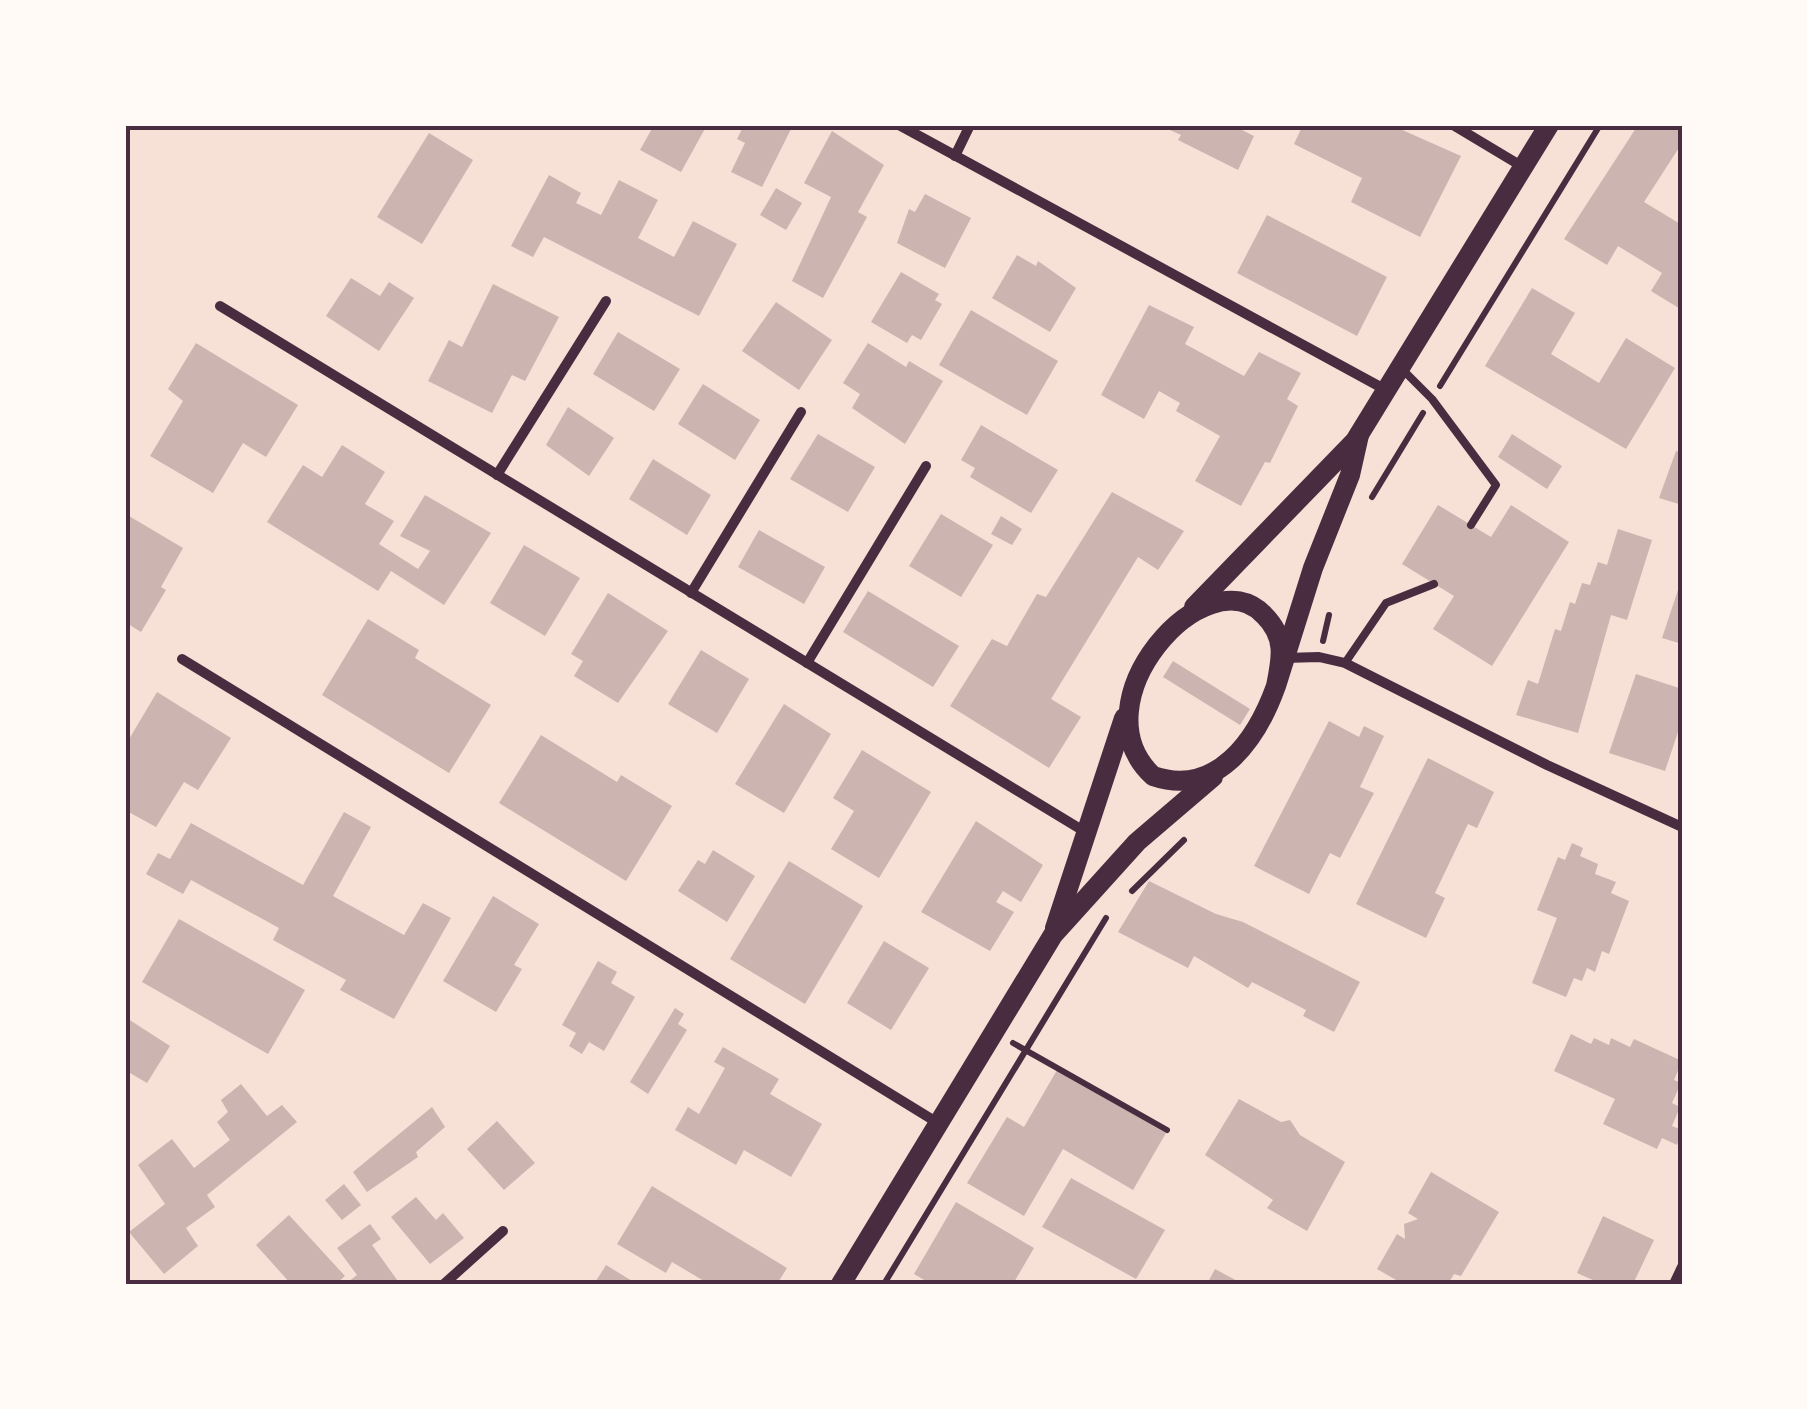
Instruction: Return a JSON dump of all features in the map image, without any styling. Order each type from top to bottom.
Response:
[{"type":"main road","points":[[1053,935],[1144,664],[1176,624],[1359,435],[1550,125]]},
{"type":"main road","points":[[842,1284],[1053,935],[1138,842],[1220,771],[1253,735],[1276,686],[1312,568],[1350,475],[1359,435]]},
{"type":"main road","points":[[1176,624],[1217,602],[1237,600],[1256,606],[1276,626],[1284,650],[1276,686]]},
{"type":"main road","points":[[1126,712],[1131,748],[1153,776],[1186,781],[1220,771]]},
{"type":"street","points":[[899,125],[1387,390]]},
{"type":"street","points":[[955,156],[970,125]]},
{"type":"street","points":[[1453,125],[1524,167]]},
{"type":"street","points":[[497,475],[606,301]]},
{"type":"street","points":[[220,306],[1088,834]]},
{"type":"street","points":[[691,593],[801,412]]},
{"type":"street","points":[[806,664],[926,466]]},
{"type":"street","points":[[1284,659],[1319,657],[1346,663],[1547,765],[1682,827]]},
{"type":"street","points":[[182,659],[938,1124]]},
{"type":"street","points":[[444,1284],[504,1231]]},
{"type":"street","points":[[1674,1284],[1682,1266]]},
{"type":"lane","points":[[1401,367],[1432,399],[1496,484],[1471,525]]},
{"type":"lane","points":[[1346,663],[1386,603],[1434,584]]},
{"type":"path","points":[[994,1032],[1167,1130]]},
{"type":"building","points":[[654,125],[707,125],[681,172],[640,150]]},
{"type":"building","points":[[744,125],[793,125],[762,187],[731,172],[745,143],[737,139]]},
{"type":"building","points":[[1159,125],[1232,125],[1254,136],[1238,170],[1178,140],[1181,135]]},
{"type":"building","points":[[1303,125],[1391,125],[1461,156],[1420,237],[1351,202],[1362,178],[1294,144]]},
{"type":"building","points":[[1638,125],[1682,125],[1682,143],[1644,202],[1682,225],[1682,310],[1651,291],[1662,273],[1618,246],[1607,265],[1564,239]]},
{"type":"building","points":[[832,131],[884,165],[858,212],[867,217],[823,298],[792,281],[831,197],[804,183]]},
{"type":"building","points":[[429,133],[473,160],[422,244],[377,217]]},
{"type":"building","points":[[549,175],[581,193],[576,203],[601,215],[619,180],[658,200],[638,238],[674,257],[693,221],[737,244],[699,316],[544,237],[533,257],[511,246]]},
{"type":"building","points":[[776,188],[802,203],[786,230],[760,215]]},
{"type":"building","points":[[925,194],[971,218],[945,268],[897,243],[909,209],[915,212]]},
{"type":"building","points":[[1267,215],[1387,277],[1357,336],[1237,273]]},
{"type":"building","points":[[1017,255],[1036,266],[1038,261],[1076,288],[1050,332],[992,298]]},
{"type":"building","points":[[901,272],[939,294],[935,300],[942,304],[921,340],[912,335],[907,343],[871,322]]},
{"type":"building","points":[[351,278],[380,296],[389,282],[414,298],[379,351],[326,316]]},
{"type":"building","points":[[493,284],[559,317],[525,381],[512,375],[492,413],[428,381],[449,340],[462,347]]},
{"type":"building","points":[[1532,288],[1575,313],[1551,354],[1599,383],[1626,338],[1675,368],[1626,449],[1485,366]]},
{"type":"building","points":[[776,302],[832,340],[799,390],[742,351]]},
{"type":"building","points":[[1149,305],[1194,327],[1185,344],[1244,376],[1259,352],[1301,373],[1287,399],[1298,406],[1270,463],[1265,462],[1241,506],[1195,481],[1220,436],[1176,411],[1180,403],[1159,391],[1144,419],[1101,395]]},
{"type":"building","points":[[971,310],[1058,361],[1027,415],[939,365]]},
{"type":"building","points":[[618,332],[680,369],[654,411],[593,374]]},
{"type":"building","points":[[196,343],[298,405],[266,457],[243,443],[213,493],[150,456],[183,401],[168,389]]},
{"type":"building","points":[[868,343],[906,367],[909,361],[943,381],[905,444],[852,408],[860,394],[843,383]]},
{"type":"building","points":[[703,384],[760,420],[735,460],[678,424]]},
{"type":"building","points":[[568,407],[614,438],[589,476],[546,445]]},
{"type":"building","points":[[981,425],[1058,470],[1031,513],[970,477],[975,468],[961,460]]},
{"type":"building","points":[[818,434],[875,467],[848,512],[790,479]]},
{"type":"building","points":[[1512,434],[1562,466],[1547,489],[1498,457]]},
{"type":"building","points":[[342,445],[385,472],[365,504],[394,521],[379,544],[418,569],[430,551],[400,536],[425,495],[491,533],[444,605],[391,571],[378,591],[267,522],[303,465],[322,477]]},
{"type":"building","points":[[1676,451],[1682,453],[1682,505],[1659,498]]},
{"type":"building","points":[[653,459],[711,495],[687,535],[629,499]]},
{"type":"building","points":[[1112,492],[1184,531],[1158,570],[1138,557],[1051,699],[1081,717],[1049,768],[950,706],[992,639],[1007,646],[1037,594],[1046,597]]},
{"type":"building","points":[[1438,505],[1491,537],[1511,505],[1569,542],[1492,666],[1433,629],[1454,596],[1402,564]]},
{"type":"building","points":[[941,514],[993,545],[961,597],[909,566]]},
{"type":"building","points":[[129,516],[183,548],[161,587],[166,590],[141,632],[125,622]]},
{"type":"building","points":[[1001,516],[1022,529],[1012,545],[991,534]]},
{"type":"building","points":[[1618,529],[1652,540],[1627,620],[1611,615],[1578,733],[1516,715],[1528,680],[1538,684],[1555,629],[1561,631],[1570,602],[1575,604],[1582,583],[1590,585],[1598,562],[1607,565]]},
{"type":"building","points":[[759,530],[825,567],[804,604],[738,567]]},
{"type":"building","points":[[524,545],[580,578],[545,636],[490,603]]},
{"type":"building","points":[[1682,578],[1682,644],[1662,638]]},
{"type":"building","points":[[868,591],[959,646],[933,687],[843,632]]},
{"type":"building","points":[[608,593],[668,631],[618,703],[574,676],[583,661],[571,654]]},
{"type":"building","points":[[368,619],[419,650],[415,658],[491,705],[449,773],[322,695]]},
{"type":"building","points":[[701,650],[749,679],[717,733],[668,704]]},
{"type":"building","points":[[1173,661],[1250,709],[1240,725],[1163,677]]},
{"type":"building","points":[[1636,674],[1682,689],[1682,720],[1665,771],[1609,753]]},
{"type":"building","points":[[157,692],[231,738],[198,790],[184,782],[156,827],[125,810],[125,746]]},
{"type":"building","points":[[784,704],[831,734],[784,813],[735,784]]},
{"type":"building","points":[[1329,721],[1359,737],[1364,726],[1384,736],[1360,787],[1374,793],[1340,858],[1330,853],[1309,894],[1254,866]]},
{"type":"building","points":[[541,735],[617,782],[621,775],[672,806],[626,881],[499,803]]},
{"type":"building","points":[[862,750],[931,792],[879,878],[831,849],[854,811],[833,798]]},
{"type":"building","points":[[1428,758],[1494,792],[1477,828],[1468,824],[1435,893],[1445,898],[1426,938],[1356,904]]},
{"type":"building","points":[[344,812],[371,827],[333,896],[404,935],[423,903],[451,918],[394,1019],[340,990],[346,980],[273,940],[279,928],[191,880],[183,894],[146,874],[158,853],[170,859],[191,823],[303,885]]},
{"type":"building","points":[[976,821],[1043,865],[1021,902],[1003,891],[996,902],[1014,912],[990,951],[921,912]]},
{"type":"building","points":[[1572,843],[1583,848],[1580,856],[1598,864],[1595,874],[1616,882],[1611,893],[1629,901],[1609,954],[1602,951],[1595,972],[1587,968],[1582,981],[1574,978],[1566,997],[1532,983],[1557,918],[1537,910],[1558,857],[1565,860]]},
{"type":"building","points":[[713,850],[755,876],[727,922],[678,891],[698,860],[705,864]]},
{"type":"building","points":[[789,861],[863,906],[805,1004],[730,959]]},
{"type":"building","points":[[1149,881],[1216,914],[1243,922],[1360,982],[1334,1032],[1303,1016],[1306,1010],[1252,982],[1248,988],[1194,956],[1188,968],[1118,932]]},
{"type":"building","points":[[493,896],[539,924],[514,965],[522,969],[496,1012],[443,981]]},
{"type":"building","points":[[179,919],[305,990],[268,1054],[142,982]]},
{"type":"building","points":[[884,941],[929,968],[891,1030],[847,1003]]},
{"type":"building","points":[[598,961],[617,972],[611,983],[635,997],[604,1051],[589,1042],[582,1054],[569,1046],[576,1033],[562,1025]]},
{"type":"building","points":[[675,1008],[684,1014],[678,1024],[687,1030],[648,1094],[630,1082]]},
{"type":"building","points":[[125,1017],[170,1046],[147,1083],[125,1070]]},
{"type":"building","points":[[1571,1034],[1591,1044],[1594,1038],[1609,1045],[1611,1038],[1630,1047],[1634,1039],[1682,1061],[1674,1080],[1681,1083],[1672,1103],[1680,1107],[1672,1126],[1682,1130],[1677,1145],[1662,1138],[1657,1149],[1603,1124],[1615,1099],[1554,1071]]},
{"type":"building","points":[[723,1047],[779,1079],[770,1094],[822,1124],[791,1177],[744,1150],[736,1165],[675,1130],[688,1107],[699,1114],[725,1068],[714,1062]]},
{"type":"building","points":[[1057,1070],[1166,1133],[1133,1190],[1063,1149],[1024,1216],[967,1183],[1007,1117],[1024,1127]]},
{"type":"building","points":[[241,1084],[267,1116],[282,1105],[297,1122],[207,1195],[215,1207],[186,1228],[198,1246],[164,1274],[129,1232],[165,1204],[138,1165],[172,1139],[194,1168],[230,1140],[217,1122],[228,1112],[221,1100]]},
{"type":"building","points":[[1239,1099],[1281,1122],[1290,1120],[1300,1135],[1345,1162],[1307,1231],[1267,1208],[1273,1200],[1205,1155]]},
{"type":"building","points":[[432,1107],[445,1127],[416,1152],[418,1157],[367,1192],[353,1172]]},
{"type":"building","points":[[497,1121],[535,1163],[504,1190],[467,1149]]},
{"type":"building","points":[[1431,1172],[1499,1212],[1461,1276],[1454,1274],[1448,1284],[1403,1284],[1377,1269],[1397,1234],[1405,1239],[1404,1224],[1418,1219],[1408,1213]]},
{"type":"building","points":[[1071,1178],[1165,1230],[1136,1279],[1042,1227]]},
{"type":"building","points":[[344,1184],[361,1205],[342,1220],[325,1200]]},
{"type":"building","points":[[652,1186],[787,1268],[777,1284],[709,1284],[672,1262],[666,1273],[617,1244]]},
{"type":"building","points":[[416,1197],[436,1220],[443,1213],[464,1238],[430,1264],[391,1217]]},
{"type":"building","points":[[956,1202],[1034,1248],[1013,1284],[931,1284],[914,1274]]},
{"type":"building","points":[[289,1215],[345,1276],[336,1284],[291,1284],[256,1245]]},
{"type":"building","points":[[1603,1216],[1654,1240],[1633,1284],[1602,1284],[1577,1273]]},
{"type":"building","points":[[370,1224],[381,1239],[372,1245],[400,1284],[348,1282],[357,1275],[337,1248]]},
{"type":"building","points":[[606,1265],[637,1284],[594,1284]]},
{"type":"building","points":[[1215,1269],[1243,1284],[1207,1284]]}]
